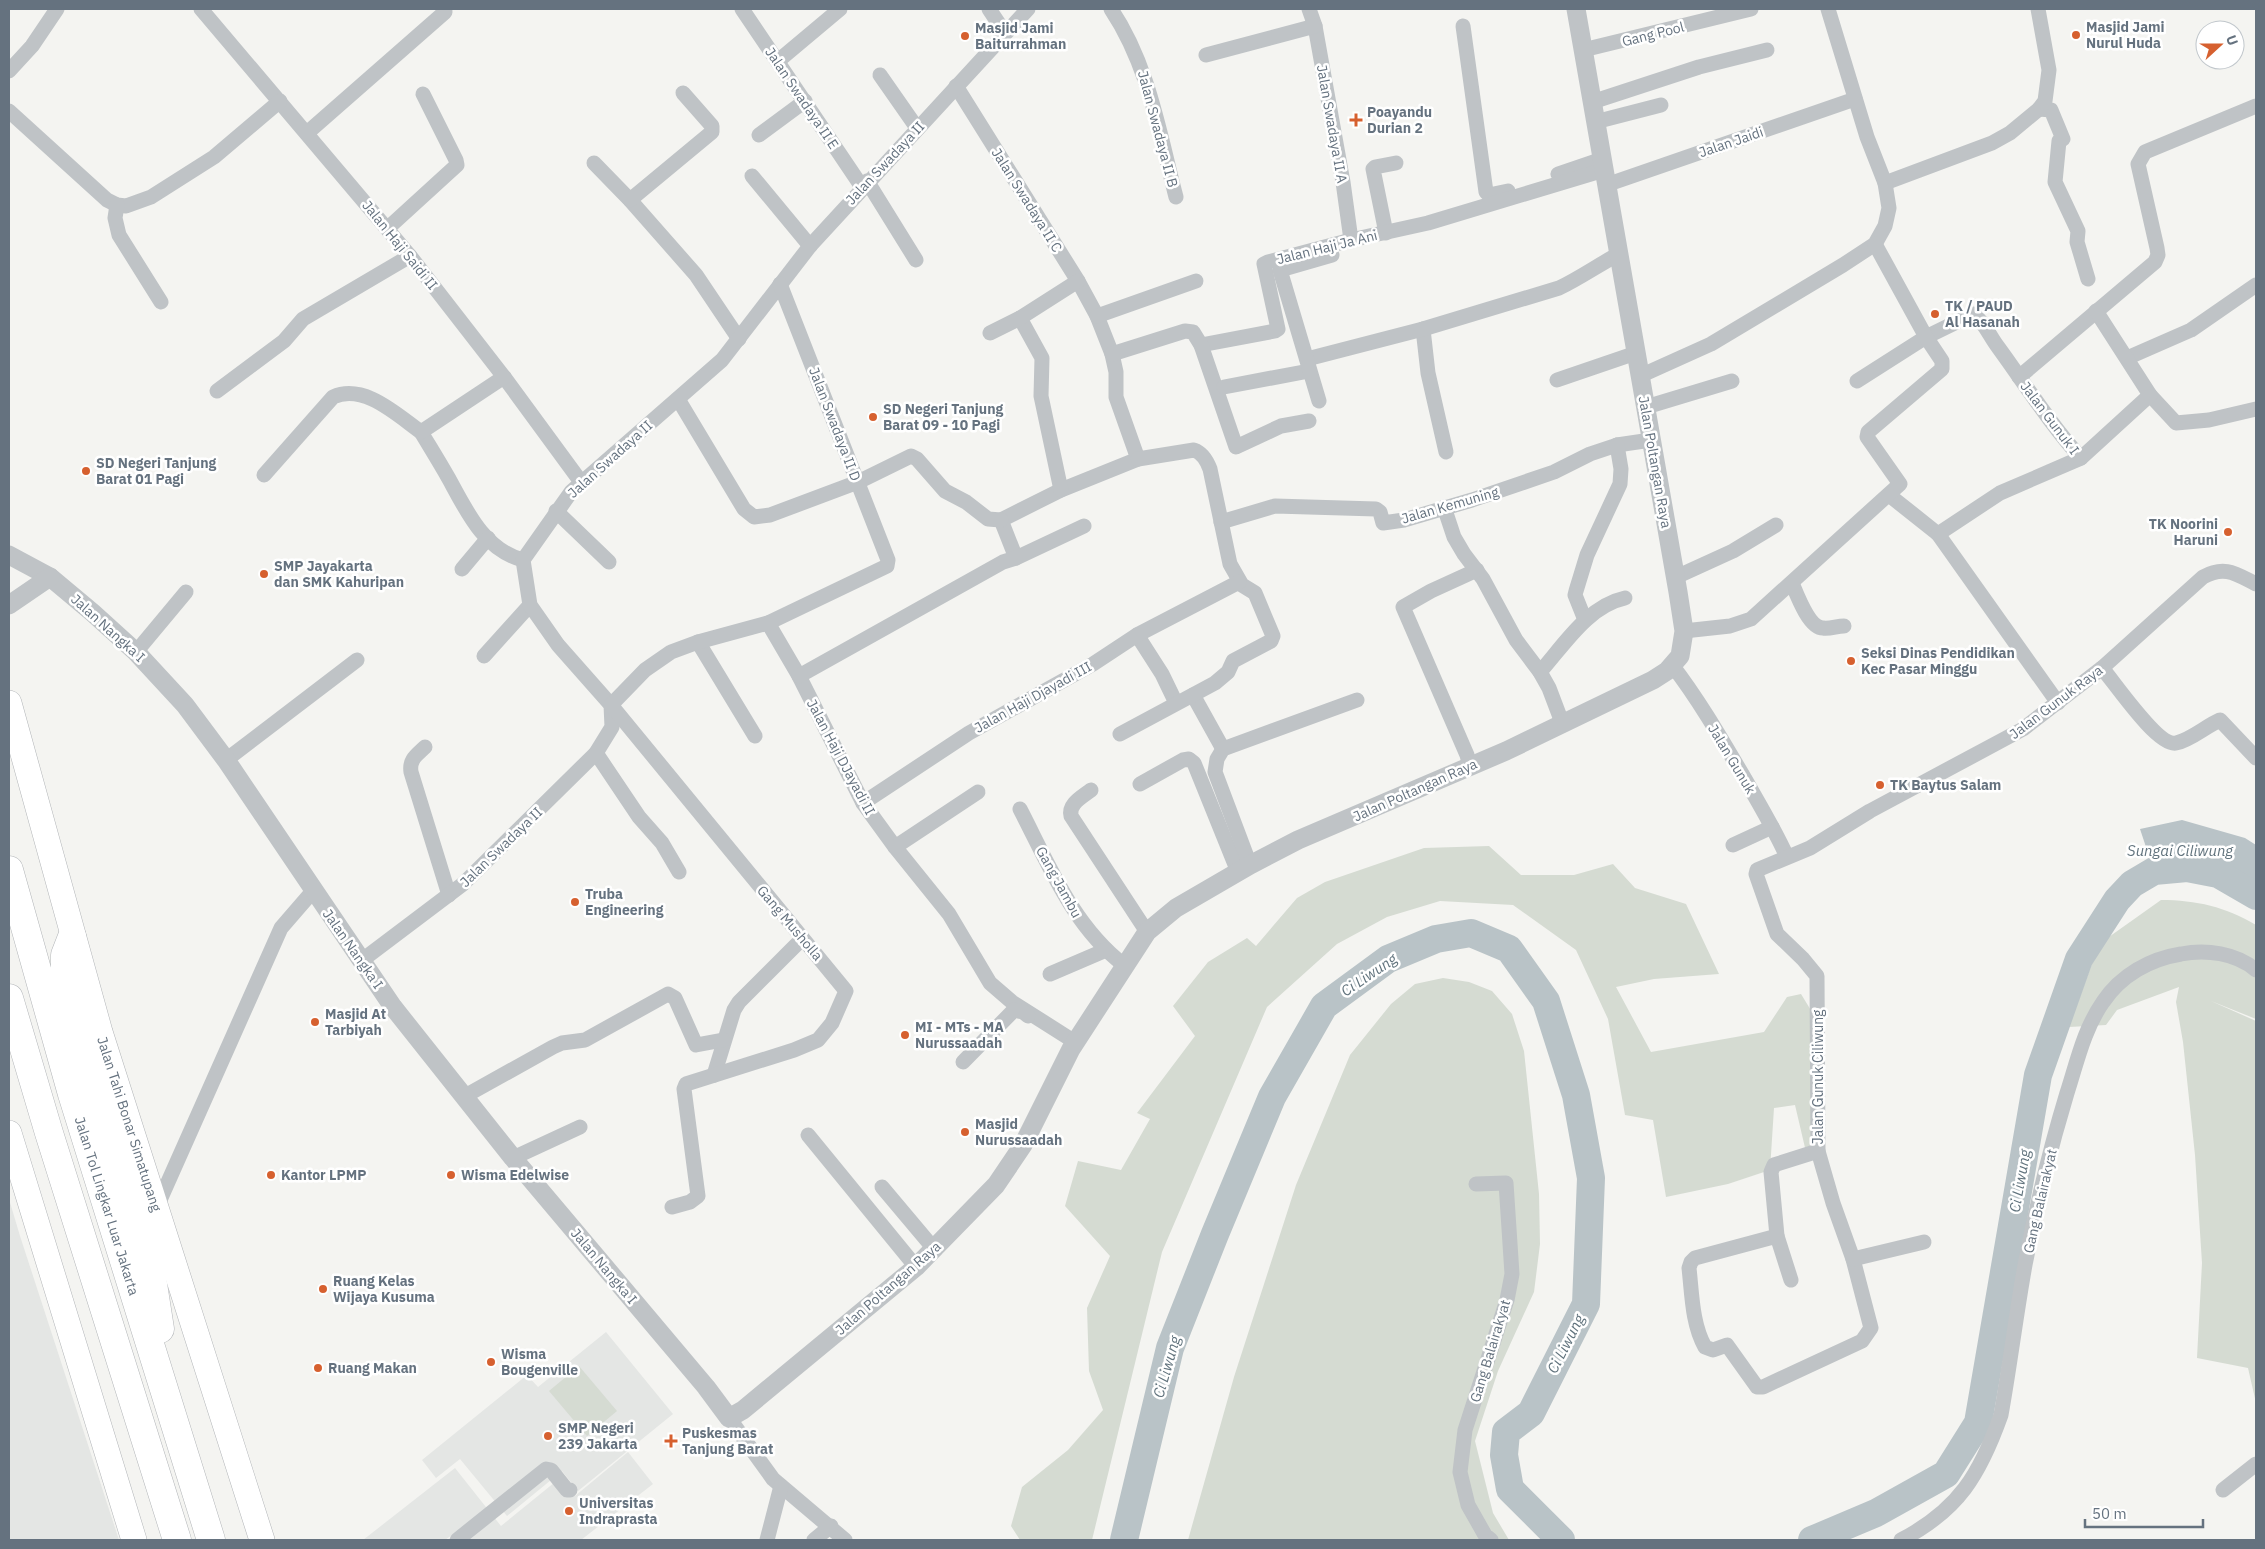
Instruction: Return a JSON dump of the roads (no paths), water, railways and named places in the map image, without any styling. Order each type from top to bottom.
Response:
[{"type":"highway","name":"Jalan Tahi Bonar Simatupang","points":[[9,703],[72,937],[155,1210],[262,1540]]},
{"type":"highway","name":"Jalan Tol Lingkar Luar Jakarta","points":[[9,870],[72,1094],[211,1540]]},
{"type":"highway","points":[[72,937],[66,956],[65,975],[151,1271],[173,1417]]},
{"type":"highway","points":[[9,998],[48,1133],[176,1540]]},
{"type":"highway","points":[[9,1133],[134,1540]]},
{"type":"street","points":[[9,71],[32,46],[57,9]]},
{"type":"street","points":[[778,61],[840,9]]},
{"type":"street","points":[[989,9],[1005,33]]},
{"type":"street","name":"Jalan Swadaya II","points":[[523,560],[556,511],[581,482],[722,360],[810,246],[1028,9]]},
{"type":"street","name":"Jalan Swadaya II B","points":[[1112,9],[1126,31],[1147,82],[1176,196]]},
{"type":"street","name":"Jalan Swadaya II A","points":[[1309,9],[1315,26],[1343,182],[1348,246]]},
{"type":"street","name":"Jalan Poltangan Raya","points":[[730,1418],[743,1410],[916,1267],[935,1250],[996,1185],[1013,1162],[1073,1045],[1124,965],[1147,932],[1176,908],[1244,868],[1298,840],[1563,725],[1653,680],[1667,671],[1680,656],[1684,631],[1676,577],[1576,9]]},
{"type":"street","name":"Gang Pool","points":[[1583,50],[1751,9]]},
{"type":"street","points":[[1640,376],[1711,344],[1875,244],[1888,216],[1885,183],[1855,99],[1828,9]]},
{"type":"street","points":[[1885,183],[1992,143],[2010,133],[2039,109],[2045,101],[2048,70],[2038,9]]},
{"type":"street","name":"Jalan Swadaya II E","points":[[746,10],[805,101],[865,184],[916,260]]},
{"type":"street","name":"Jalan Haji Saidi II","points":[[208,11],[280,101],[388,228],[504,376],[581,482]]},
{"type":"street","points":[[307,133],[445,12]]},
{"type":"street","points":[[1206,54],[1315,26]]},
{"type":"street","points":[[1463,26],[1486,192],[1489,196],[1604,171]]},
{"type":"street","points":[[1592,102],[1699,68],[1767,50]]},
{"type":"street","points":[[880,75],[917,128]]},
{"type":"street","name":"Jalan Swadaya II C","points":[[956,86],[1078,281],[1097,316],[1112,354],[1116,372],[1116,397],[1138,459]]},
{"type":"street","points":[[630,200],[712,132],[712,126],[683,93]]},
{"type":"street","points":[[388,228],[457,165],[423,94]]},
{"type":"street","name":"Jalan Jaidi","points":[[1604,171],[1855,99]]},
{"type":"street","points":[[9,111],[107,200],[117,205],[126,206],[150,198],[214,157],[280,101]]},
{"type":"street","points":[[759,135],[805,101]]},
{"type":"street","points":[[1595,122],[1661,105]]},
{"type":"street","points":[[2019,377],[2154,262],[2158,255],[2138,164],[2144,152],[2256,106]]},
{"type":"street","points":[[2039,109],[2051,110],[2063,138],[2059,141],[2055,182],[2078,231],[2077,242],[2088,279]]},
{"type":"street","points":[[594,163],[630,200],[696,276],[739,339]]},
{"type":"street","name":"Jalan Haji Ja Ani","points":[[1386,233],[1373,169],[1376,166],[1396,163]]},
{"type":"street","name":"Jalan Haji Ja Ani","points":[[1201,346],[1276,330],[1264,264],[1348,246],[1386,233],[1428,223],[1604,171]]},
{"type":"street","points":[[752,176],[810,246]]},
{"type":"street","points":[[117,205],[115,218],[119,235],[161,302]]},
{"type":"street","points":[[1684,631],[1741,624],[1751,619],[1900,483],[1867,437],[1868,432],[1942,369],[1941,358],[1926,337],[1875,244]]},
{"type":"street","points":[[1319,401],[1280,270],[1348,246]]},
{"type":"street","points":[[1224,387],[1308,365],[1559,288],[1618,254]]},
{"type":"street","points":[[217,391],[284,341],[303,319],[410,256]]},
{"type":"street","points":[[990,333],[1020,318],[1078,281]]},
{"type":"street","points":[[1097,316],[1196,281]]},
{"type":"street","name":"Jalan Swadaya II D","points":[[768,623],[887,566],[888,563],[780,284]]},
{"type":"street","points":[[2127,358],[2191,330],[2256,285]]},
{"type":"street","points":[[2096,311],[2150,394],[2174,422],[2180,424],[2209,420],[2256,409]]},
{"type":"street","name":"Jalan Gunuk I","points":[[1926,337],[1970,314],[1980,319],[2019,377],[2081,458],[2000,493],[1938,534]]},
{"type":"street","points":[[1020,318],[1042,358],[1040,396],[1061,490]]},
{"type":"street","points":[[1423,329],[1428,373],[1446,452]]},
{"type":"street","points":[[1112,354],[1190,330],[1194,332],[1201,346],[1236,447],[1281,426],[1309,421]]},
{"type":"street","points":[[1857,381],[1926,337]]},
{"type":"street","points":[[1557,380],[1636,353]]},
{"type":"street","points":[[421,432],[504,376]]},
{"type":"street","points":[[1646,407],[1732,380]]},
{"type":"street","points":[[264,475],[333,397],[341,393],[364,396],[376,402],[421,432],[450,480],[472,522],[506,553],[523,560],[530,605],[558,646],[611,705],[645,670],[671,652],[698,642],[768,623]]},
{"type":"street","points":[[2081,458],[2150,394]]},
{"type":"street","points":[[678,399],[744,509],[754,517],[770,515],[858,482],[908,457],[914,456],[945,491],[966,502],[988,519],[1001,520],[1061,490],[1138,459],[1198,451],[1206,460],[1210,469],[1230,564],[1239,582],[1255,593],[1272,630],[1271,641],[1233,661],[1228,672],[1215,683],[1120,734]]},
{"type":"street","name":"Jalan Kemuning","points":[[1221,522],[1275,506],[1376,509],[1380,512],[1382,521],[1385,523],[1404,520],[1472,500],[1554,472],[1590,454],[1617,446],[1651,440]]},
{"type":"street","points":[[1585,620],[1575,595],[1587,556],[1620,484],[1621,469],[1617,446]]},
{"type":"street","points":[[1889,495],[1938,534],[2058,703]]},
{"type":"street","points":[[1444,508],[1454,537],[1477,570],[1516,640],[1540,672],[1549,688],[1563,725]]},
{"type":"street","points":[[556,511],[609,562]]},
{"type":"street","points":[[1001,520],[1016,558]]},
{"type":"street","points":[[1676,577],[1740,548],[1776,525]]},
{"type":"street","points":[[799,676],[1003,562],[1016,558],[1084,526]]},
{"type":"street","points":[[462,569],[488,538]]},
{"type":"street","name":"Jalan Nangka I","points":[[9,555],[50,577],[136,652],[185,705],[226,760],[393,1008],[513,1158],[706,1386],[730,1418]]},
{"type":"street","points":[[1470,766],[1403,607],[1431,591],[1477,570]]},
{"type":"street","name":"Jalan Gunuk Raya","points":[[1787,857],[1810,848],[1870,811],[1990,749],[2023,729],[2102,668],[2198,581],[2211,572],[2227,570],[2256,584]]},
{"type":"street","points":[[9,605],[50,577]]},
{"type":"street","name":"Jalan Haji Djayadi III","points":[[863,804],[969,732],[1093,664],[1137,635],[1239,582]]},
{"type":"street","points":[[1792,583],[1810,620],[1815,626],[1822,629],[1844,626]]},
{"type":"street","points":[[136,652],[186,592]]},
{"type":"street","points":[[1540,672],[1585,620],[1610,602],[1625,598]]},
{"type":"street","points":[[484,656],[530,605]]},
{"type":"street","name":"Jalan Haji DJayadi II","points":[[768,623],[799,676],[863,804],[895,848],[948,914],[990,983],[1012,1002],[1073,1045]]},
{"type":"street","points":[[1137,635],[1162,674],[1176,703]]},
{"type":"street","points":[[698,642],[754,736]]},
{"type":"street","points":[[226,760],[356,660]]},
{"type":"street","name":"Jalan Gunuk","points":[[1672,665],[1686,683],[1727,748],[1787,857]]},
{"type":"street","points":[[2102,668],[2154,732],[2165,741],[2177,743],[2220,720],[2256,758]]},
{"type":"street","points":[[1193,695],[1223,749]]},
{"type":"street","points":[[1244,868],[1215,772],[1217,759],[1223,749],[1358,700]]},
{"type":"street","name":"Jalan Swadaya II","points":[[361,961],[463,884],[596,753],[612,727],[611,705]]},
{"type":"street","name":"Gang Musholla","points":[[611,705],[846,991],[832,1023],[818,1040],[794,1050],[688,1083],[684,1088],[698,1196],[690,1202],[672,1207]]},
{"type":"street","points":[[425,747],[412,760],[410,764],[411,772],[449,896]]},
{"type":"street","points":[[596,753],[639,818],[662,843],[680,872]]},
{"type":"street","points":[[1140,784],[1183,760],[1189,759],[1194,763],[1244,868]]},
{"type":"street","points":[[1091,790],[1071,806],[1069,810],[1070,816],[1147,932]]},
{"type":"street","points":[[895,848],[978,792]]},
{"type":"street","name":"Gang Jambu","points":[[1020,809],[1072,908],[1106,950],[1124,965]]},
{"type":"street","points":[[1733,846],[1772,827]]},
{"type":"street","name":"Jalan Gunuk Ciliwung","points":[[1777,1236],[1695,1258],[1689,1268],[1695,1319],[1705,1347],[1711,1350],[1727,1345],[1757,1387],[1763,1387],[1862,1341],[1872,1328],[1853,1259],[1833,1203],[1818,1150],[1817,976],[1804,959],[1777,934],[1756,874],[1759,867],[1787,857]]},
{"type":"street","points":[[155,1210],[281,928],[313,891]]},
{"type":"street","points":[[714,1075],[730,1018],[739,1002],[802,939]]},
{"type":"street","points":[[1050,974],[1106,950]]},
{"type":"street","name":"Gang Balairakyat","points":[[1901,1540],[1942,1512],[1964,1492],[1980,1467],[2001,1415],[2025,1266],[2042,1184],[2085,1035],[2104,1000],[2124,979],[2138,968],[2162,957],[2183,953],[2214,952],[2243,961],[2256,970]]},
{"type":"street","points":[[465,1096],[553,1047],[562,1043],[585,1040],[668,994],[675,998],[696,1045],[723,1040]]},
{"type":"street","points":[[963,1062],[1014,1010],[1023,1012],[1073,1045]]},
{"type":"street","points":[[513,1158],[580,1127]]},
{"type":"street","points":[[808,1135],[916,1267]]},
{"type":"street","points":[[1791,1280],[1777,1236],[1773,1203],[1772,1168],[1774,1165],[1818,1150]]},
{"type":"street","name":"Gang Balairakyat","points":[[1476,1184],[1506,1183],[1512,1253],[1512,1274],[1507,1300],[1465,1430],[1460,1472],[1468,1505],[1485,1535],[1491,1540]]},
{"type":"street","points":[[882,1186],[935,1250]]},
{"type":"street","points":[[1853,1259],[1924,1242]]},
{"type":"street","points":[[730,1418],[758,1458],[781,1486],[831,1526],[845,1540]]},
{"type":"street","points":[[2224,1490],[2256,1464]]},
{"type":"street","points":[[457,1540],[546,1469],[551,1470],[567,1490],[570,1490]]},
{"type":"street","points":[[767,1540],[781,1486]]},
{"type":"street","points":[[814,1540],[831,1526]]},
{"type":"water","name":"Sungai Ciliwung","points":[[2182,820],[2245,838],[2256,845],[2256,904],[2214,883],[2185,880],[2158,883],[2140,829]]},
{"type":"waterway","name":"Ci Liwung","points":[[1812,1540],[1876,1513],[1946,1474],[1978,1423],[2038,1075],[2079,959],[2117,900],[2132,884],[2154,871],[2187,868],[2218,874],[2256,896]]},
{"type":"waterway","name":"Ci Liwung","points":[[1124,1540],[1170,1348],[1272,1097],[1324,1006],[1388,959],[1436,939],[1471,933],[1509,949],[1546,1001],[1576,1095],[1591,1178],[1586,1304],[1531,1413],[1506,1432],[1504,1455],[1510,1489],[1561,1540]]},
{"type":"place","name":"Masjid Jami Nurul Huda","points":[[2076,35]]},
{"type":"place","name":"Masjid Jami Baiturrahman","points":[[965,36]]},
{"type":"place","name":"Poayandu Durian 2","points":[[1356,120]]},
{"type":"place","name":"TK / PAUD Al Hasanah","points":[[1935,314]]},
{"type":"place","name":"SD Negeri Tanjung Barat 09 - 10 Pagi","points":[[873,417]]},
{"type":"place","name":"SD Negeri Tanjung Barat 01 Pagi","points":[[86,471]]},
{"type":"place","name":"TK Noorini Haruni","points":[[2228,532]]},
{"type":"place","name":"SMP Jayakarta dan SMK Kahuripan","points":[[264,574]]},
{"type":"place","name":"Seksi Dinas Pendidikan Kec Pasar Minggu","points":[[1851,661]]},
{"type":"place","name":"TK Baytus Salam","points":[[1880,785]]},
{"type":"place","name":"Truba Engineering","points":[[575,902]]},
{"type":"place","name":"Masjid At Tarbiyah","points":[[315,1022]]},
{"type":"place","name":"MI - MTs - MA Nurussaadah","points":[[905,1035]]},
{"type":"place","name":"Masjid Nurussaadah","points":[[965,1132]]},
{"type":"place","name":"Kantor LPMP","points":[[271,1175]]},
{"type":"place","name":"Wisma Edelwise","points":[[451,1175]]},
{"type":"place","name":"Ruang Kelas Wijaya Kusuma","points":[[323,1289]]},
{"type":"place","name":"Wisma Bougenville","points":[[491,1362]]},
{"type":"place","name":"Ruang Makan","points":[[318,1368]]},
{"type":"place","name":"SMP Negeri 239 Jakarta","points":[[548,1436]]},
{"type":"place","name":"Puskesmas Tanjung Barat","points":[[671,1441]]},
{"type":"place","name":"Universitas Indraprasta","points":[[569,1511]]}]
